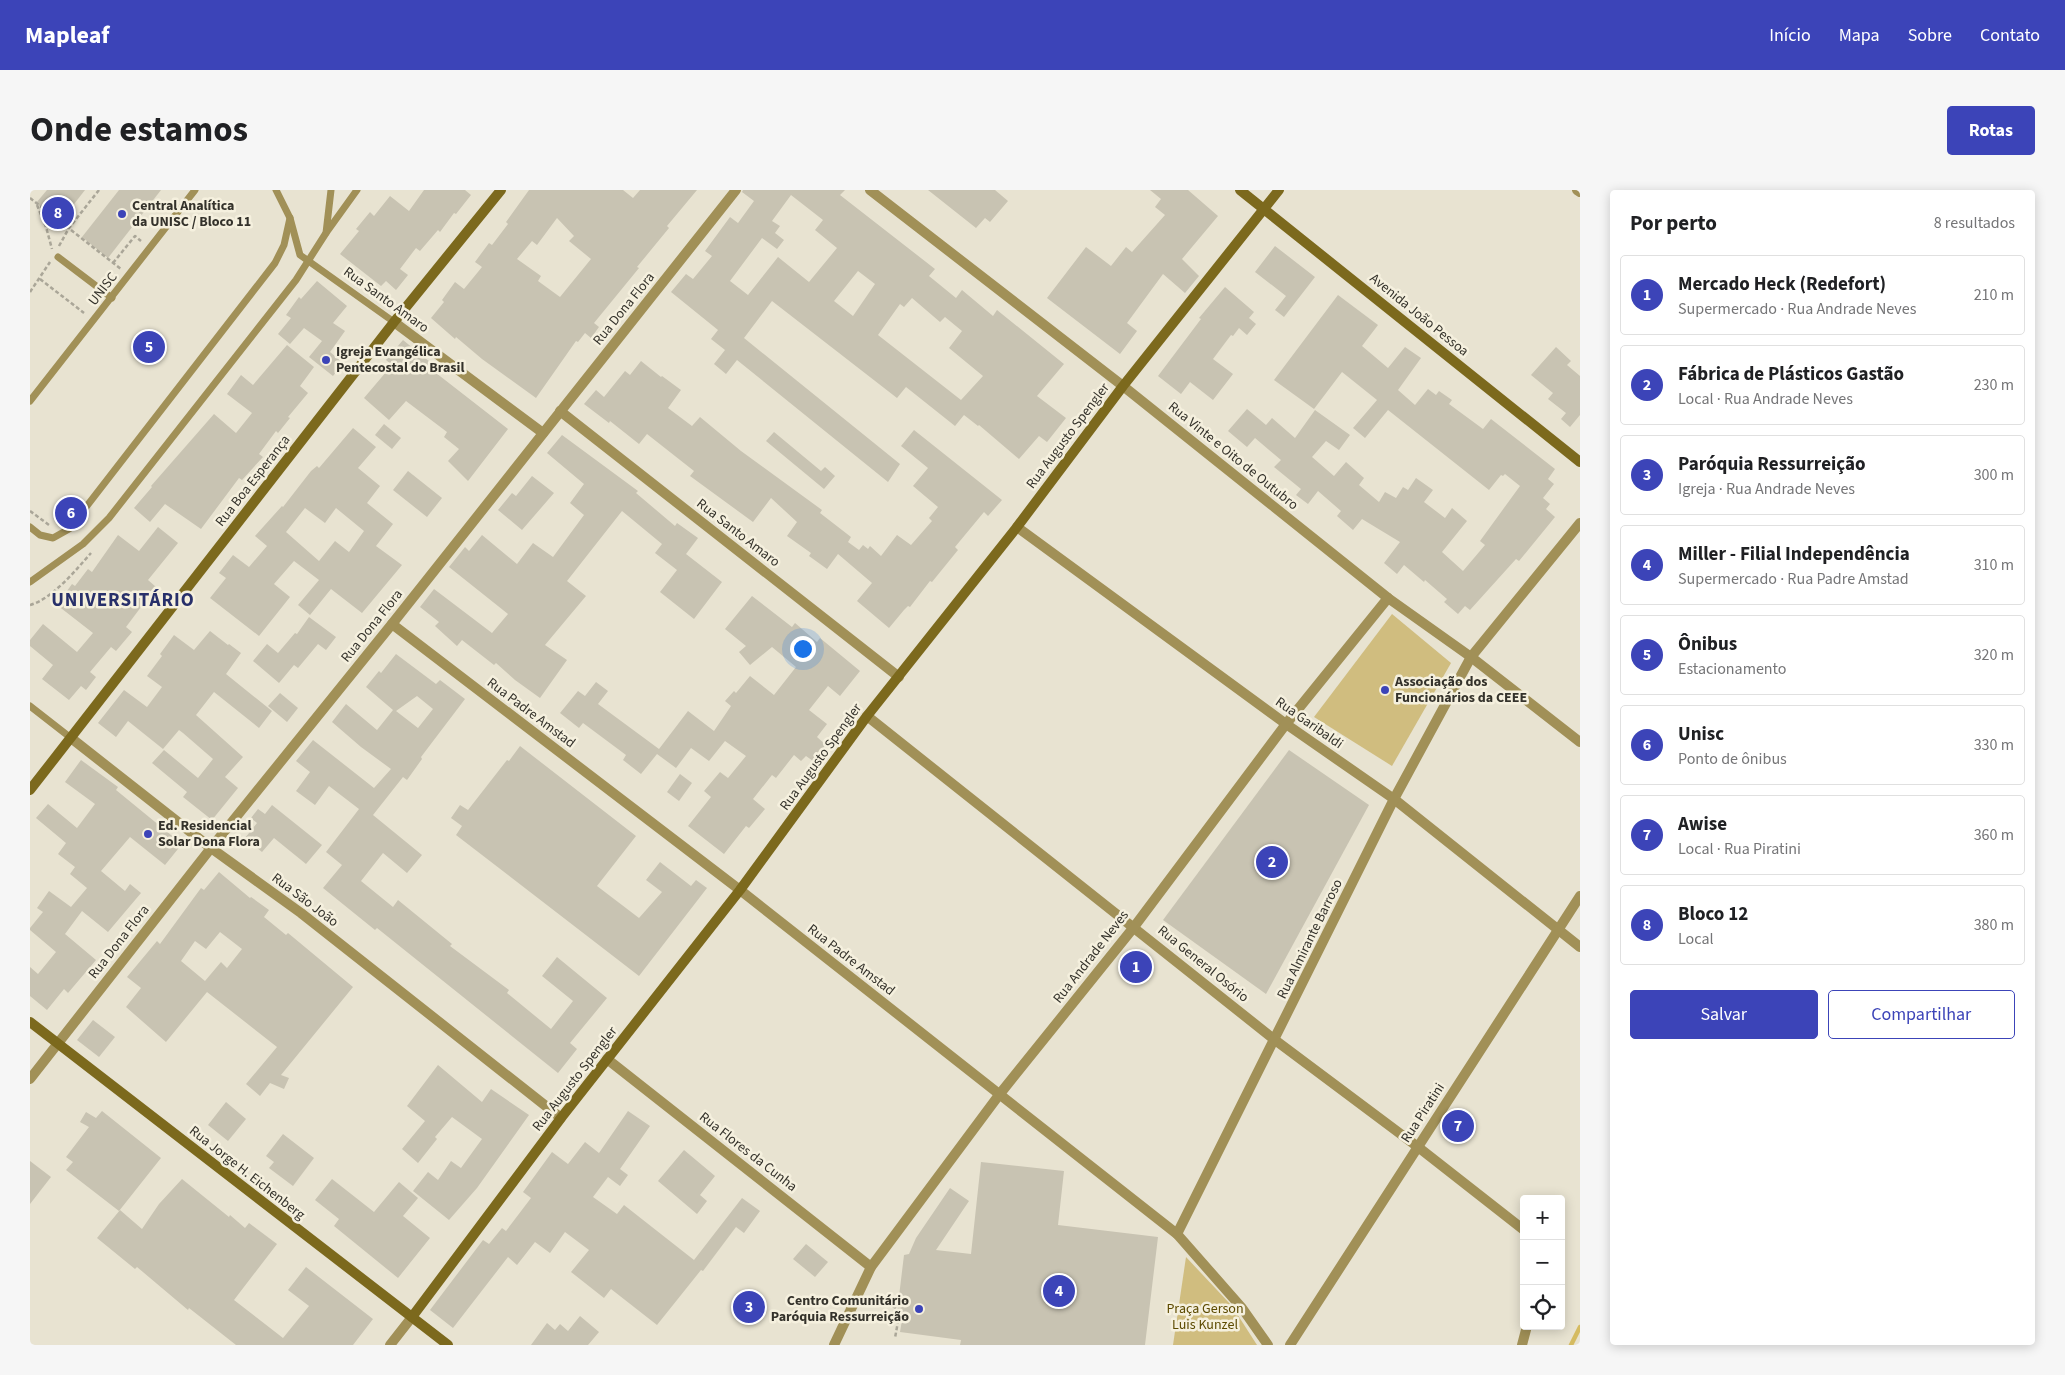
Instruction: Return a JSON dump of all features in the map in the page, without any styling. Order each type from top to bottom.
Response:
[{"type":"street","name":"Rua Boa Esperança","points":[[30,790],[394,322],[501,190]]},
{"type":"street","name":"Rua Dona Flora","points":[[30,1079],[211,848],[392,624],[736,190]]},
{"type":"street","name":"Rua Vinte e Oito de Outubro","points":[[870,190],[1123,386],[1388,598],[1471,657],[1580,742]]},
{"type":"street","name":"Avenida João Pessoa","points":[[1240,190],[1580,462]]},
{"type":"street","name":"Rua Augusto Spengler","points":[[390,1345],[607,1059],[740,890],[867,716],[1017,527],[1123,386],[1279,190]]},
{"type":"street","name":"Rua Santo Amaro","points":[[394,322],[543,434]]},
{"type":"street","name":"Rua Santo Amaro","points":[[560,412],[899,677]]},
{"type":"street","name":"Rua Almirante Barroso","points":[[1177,1234],[1394,799],[1471,657],[1580,523]]},
{"type":"street","name":"Rua Garibaldi","points":[[1017,527],[1286,724],[1394,799],[1580,947]]},
{"type":"street","name":"Rua Andrade Neves","points":[[834,1345],[872,1267],[999,1095],[1134,927],[1286,724],[1388,598]]},
{"type":"street","name":"Rua Padre Amstad","points":[[392,624],[740,890],[1177,1234],[1242,1308],[1268,1345]]},
{"type":"street","name":"Rua General Osório","points":[[867,716],[1275,1040],[1418,1147],[1520,1227]]},
{"type":"street","name":"Rua São João","points":[[71,738],[211,848],[301,913],[562,1118]]},
{"type":"street","name":"Rua Piratini","points":[[1290,1345],[1580,896]]},
{"type":"street","name":"Rua Jorge H. Eichenberg","points":[[30,1022],[448,1345]]},
{"type":"street","name":"Rua Flores da Cunha","points":[[607,1059],[872,1267]]},
{"type":"street","points":[[1522,1345],[1526,1330]]},
{"type":"lane","name":"UNISC","points":[[30,402],[95,321],[195,190]]},
{"type":"lane","points":[[276,190],[290,218],[299,252],[308,261]]},
{"type":"lane","points":[[326,233],[331,190]]},
{"type":"lane","points":[[30,582],[83,544],[109,518],[296,280],[326,233],[357,190]]},
{"type":"lane","points":[[30,527],[40,535],[53,538],[69,529],[275,263],[284,245],[290,218]]},
{"type":"lane","points":[[54,256],[112,298]]},
{"type":"lane","name":"Rua Santo Amaro","points":[[308,261],[394,322]]},
{"type":"lane","name":"Rua São João","points":[[30,706],[71,738]]},
{"type":"path","points":[[30,292],[40,279],[69,228],[99,190]]},
{"type":"path","points":[[30,198],[129,276]]},
{"type":"path","points":[[36,203],[46,227],[54,256]]},
{"type":"path","points":[[113,263],[134,236],[150,249]]},
{"type":"path","points":[[40,279],[95,321]]},
{"type":"path","points":[[856,1300],[895,1307],[894,1315],[899,1316],[895,1338]]},
{"type":"green space","name":"Associação dos Funcionários da CEEE","points":[[1392,614],[1451,663],[1392,766],[1314,717]]},
{"type":"green space","name":"Praça Gerson Luis Kunzel","points":[[1186,1257],[1232,1306],[1257,1345],[1173,1345]]},
{"type":"building","points":[[47,190],[85,190],[60,222],[36,203]]},
{"type":"building","name":"Central Analítica da UNISC / Bloco 11","points":[[119,190],[161,190],[108,258],[82,237]]},
{"type":"building","points":[[424,190],[465,190],[471,195],[440,232],[438,230],[420,251],[416,248],[400,269],[408,275],[396,290],[386,281],[381,286],[340,254],[359,231],[356,229],[370,212],[374,216],[390,196],[409,211]]},
{"type":"building","points":[[529,190],[623,190],[633,198],[640,190],[697,190],[667,226],[669,228],[637,267],[639,268],[594,323],[599,327],[591,338],[585,333],[578,342],[576,341],[536,398],[482,359],[456,337],[455,339],[431,318],[444,302],[442,300],[455,282],[464,289],[482,267],[475,262],[489,243],[492,245],[508,224],[506,222]],"holes":[[[557,218],[574,236],[569,241],[591,259],[560,297],[538,281],[541,276],[517,259],[532,241],[537,245]]]},
{"type":"building","points":[[743,190],[845,190],[840,195],[935,269],[929,276],[956,298],[962,290],[993,316],[997,310],[1064,364],[1037,396],[1066,418],[1047,442],[1039,436],[1019,459],[979,425],[964,415],[955,426],[906,387],[897,398],[772,301],[744,338],[900,464],[888,482],[737,360],[726,374],[714,364],[725,350],[711,339],[718,330],[671,292],[686,274],[693,279],[712,256],[705,251],[730,217],[738,223],[754,201],[742,192]],"holes":[[[791,195],[823,220],[815,230],[837,248],[809,282],[778,257],[748,295],[730,281],[762,238],[777,249],[784,240],[775,233],[780,226],[772,221]],[[858,271],[875,284],[853,316],[834,301]],[[912,298],[940,322],[945,317],[962,331],[949,348],[983,376],[961,400],[878,335],[900,304],[904,307]]]},
{"type":"building","points":[[928,190],[995,190],[1008,201],[990,222],[985,218],[976,228]]},
{"type":"building","points":[[1150,190],[1188,190],[1218,216],[1182,259],[1199,276],[1185,293],[1163,274],[1127,323],[1137,331],[1120,354],[1047,298],[1086,247],[1111,266],[1126,247],[1132,252],[1165,215],[1155,207],[1161,199]]},
{"type":"building","points":[[1275,246],[1315,277],[1284,317],[1275,310],[1286,296],[1255,272]]},
{"type":"building","points":[[317,281],[347,306],[333,323],[345,331],[330,352],[343,363],[333,376],[309,357],[322,341],[304,328],[290,344],[278,334],[291,318],[286,315],[299,297],[301,299]]},
{"type":"building","points":[[1225,287],[1254,312],[1249,318],[1256,324],[1247,335],[1239,328],[1233,336],[1231,335],[1213,359],[1233,374],[1213,400],[1190,382],[1181,394],[1158,376],[1201,319],[1199,318]]},
{"type":"building","points":[[1338,295],[1378,325],[1362,346],[1388,368],[1405,347],[1421,358],[1398,390],[1415,405],[1428,389],[1436,395],[1439,391],[1452,400],[1449,404],[1483,429],[1491,419],[1555,469],[1548,479],[1554,484],[1543,498],[1550,504],[1546,509],[1555,517],[1519,561],[1516,559],[1470,610],[1465,606],[1458,614],[1444,602],[1447,599],[1404,565],[1397,574],[1384,563],[1400,542],[1362,519],[1353,530],[1337,516],[1341,511],[1318,491],[1308,504],[1296,495],[1301,489],[1274,467],[1281,460],[1255,438],[1247,447],[1228,431],[1247,409],[1266,425],[1272,418],[1295,438],[1315,410],[1350,435],[1339,450],[1326,441],[1312,457],[1334,476],[1346,462],[1364,478],[1359,485],[1379,502],[1385,492],[1396,498],[1403,487],[1408,490],[1416,478],[1433,490],[1424,502],[1445,518],[1452,508],[1467,521],[1442,552],[1463,571],[1485,545],[1480,541],[1520,486],[1505,474],[1501,475],[1489,490],[1388,410],[1365,438],[1353,428],[1377,400],[1342,372],[1314,409],[1274,380]]},
{"type":"building","points":[[403,340],[430,362],[427,366],[508,429],[468,481],[448,461],[459,449],[444,437],[447,432],[406,401],[389,420],[364,398],[392,365],[386,360]]},
{"type":"building","points":[[287,345],[314,367],[300,386],[308,393],[288,417],[290,418],[278,433],[276,431],[259,454],[263,457],[242,480],[239,478],[201,529],[165,504],[150,522],[134,508],[151,486],[214,414],[236,433],[252,413],[227,394],[241,375],[253,385]]},
{"type":"building","points":[[1556,347],[1571,361],[1567,365],[1580,376],[1580,415],[1570,427],[1561,419],[1566,413],[1548,399],[1553,393],[1531,375]]},
{"type":"building","points":[[641,361],[681,390],[668,408],[692,426],[700,417],[741,451],[822,510],[820,513],[851,537],[848,542],[859,550],[863,545],[868,549],[870,546],[881,556],[897,535],[911,545],[932,521],[929,518],[938,507],[913,486],[928,468],[901,446],[914,430],[1002,500],[988,516],[984,512],[955,547],[958,550],[932,582],[930,581],[910,607],[908,606],[904,610],[889,628],[857,601],[872,583],[838,554],[827,569],[809,556],[811,553],[787,536],[797,522],[771,498],[753,522],[690,476],[694,471],[647,434],[639,444],[610,421],[609,423],[584,404],[596,390],[604,397],[625,371],[630,375]]},
{"type":"building","points":[[384,424],[401,438],[392,449],[375,435]]},
{"type":"building","points":[[353,428],[376,447],[358,468],[380,486],[367,503],[393,524],[376,546],[402,565],[362,613],[331,589],[310,615],[298,605],[319,580],[294,561],[274,584],[290,597],[259,636],[210,598],[226,578],[219,573],[233,555],[249,567],[267,546],[255,536],[283,507],[311,471],[317,466],[319,468]],"holes":[[[305,508],[325,523],[336,508],[364,531],[349,552],[335,541],[319,561],[286,532]]]},
{"type":"building","points":[[774,432],[821,471],[825,467],[835,476],[824,489],[766,441]]},
{"type":"building","points":[[562,435],[638,491],[636,493],[675,526],[677,523],[698,538],[686,554],[722,582],[694,619],[660,592],[677,570],[655,553],[662,544],[622,511],[567,581],[586,596],[545,645],[567,660],[540,698],[496,663],[494,665],[462,640],[457,646],[435,626],[439,622],[420,607],[434,589],[492,633],[508,614],[449,567],[465,547],[469,551],[482,535],[517,564],[533,543],[553,557],[584,515],[570,503],[584,484],[547,453]]},
{"type":"building","points":[[408,471],[442,498],[427,517],[393,490]]},
{"type":"building","points":[[532,476],[554,493],[522,530],[498,510],[512,493],[516,496]]},
{"type":"building","points":[[158,527],[178,543],[148,580],[156,587],[126,627],[132,632],[116,651],[111,647],[90,672],[96,677],[86,690],[81,686],[69,700],[42,679],[53,665],[30,646],[30,640],[43,624],[77,652],[93,633],[57,605],[72,584],[75,586],[88,569],[92,572],[118,535],[139,551]]},
{"type":"building","points":[[752,596],[792,627],[795,623],[817,642],[820,638],[860,671],[840,696],[828,686],[809,710],[827,724],[817,737],[826,745],[813,761],[806,756],[801,761],[794,755],[776,778],[772,775],[753,799],[765,809],[749,828],[746,826],[724,854],[688,826],[711,797],[704,791],[720,772],[728,778],[746,756],[725,741],[709,761],[691,748],[676,768],[657,754],[641,774],[623,760],[626,755],[583,723],[579,728],[560,713],[578,691],[585,696],[596,682],[608,691],[598,704],[659,749],[688,711],[714,731],[731,706],[725,701],[734,691],[736,693],[750,676],[774,695],[796,667],[772,647],[750,665],[739,652],[746,646],[725,629]]},
{"type":"building","points":[[309,617],[336,637],[326,650],[318,644],[298,668],[294,665],[279,683],[253,661],[267,644],[278,653],[295,633],[297,634]]},
{"type":"building","points":[[210,631],[241,653],[226,674],[272,711],[259,728],[214,692],[196,715],[243,757],[225,777],[238,788],[212,820],[183,797],[187,792],[152,763],[164,750],[198,778],[213,759],[183,733],[179,730],[163,749],[128,721],[116,737],[98,723],[124,690],[147,707],[162,687],[147,676],[162,656],[160,654],[174,635],[194,650]]},
{"type":"building","points":[[396,654],[436,684],[440,680],[465,699],[421,757],[422,759],[407,780],[403,777],[373,815],[422,855],[407,873],[383,853],[361,881],[393,907],[398,900],[452,944],[450,946],[509,990],[507,993],[551,1029],[573,1001],[542,976],[557,957],[607,998],[570,1043],[577,1049],[558,1073],[377,928],[375,930],[323,888],[342,865],[326,852],[359,809],[329,786],[315,805],[296,791],[310,772],[296,761],[313,740],[374,788],[391,769],[332,722],[346,704],[377,730],[393,710],[366,687],[379,671],[381,673]],"holes":[[[417,696],[433,709],[418,728],[396,711]]]},
{"type":"building","points":[[280,693],[298,708],[287,722],[268,706]]},
{"type":"building","points":[[520,746],[636,836],[597,886],[639,918],[662,892],[646,880],[660,862],[691,886],[696,880],[707,888],[639,976],[456,835],[462,826],[451,818],[460,805],[468,810]]},
{"type":"building","points":[[1289,750],[1369,805],[1266,994],[1163,920]]},
{"type":"building","points":[[81,760],[118,787],[116,790],[182,844],[165,865],[130,837],[101,871],[125,891],[130,884],[141,893],[108,932],[82,911],[65,934],[96,960],[68,993],[64,989],[47,1010],[30,996],[30,967],[38,974],[56,952],[30,928],[43,912],[37,908],[49,891],[71,907],[87,888],[70,874],[75,867],[58,854],[66,843],[36,818],[48,804],[77,828],[95,804],[65,782]]},
{"type":"building","points":[[680,774],[692,783],[679,801],[667,792]]},
{"type":"building","points":[[272,805],[322,845],[306,864],[274,838],[262,852],[245,838],[257,823],[251,818],[258,809],[265,814]]},
{"type":"building","points":[[219,872],[250,898],[269,910],[264,917],[286,935],[288,933],[353,987],[281,1075],[289,1078],[284,1089],[270,1083],[260,1096],[246,1084],[277,1047],[207,992],[166,1042],[126,1007],[141,988],[127,977],[157,941],[160,944],[201,888],[204,890]],"holes":[[[220,932],[242,949],[227,968],[221,962],[205,981],[181,961],[195,941],[206,949]]]},
{"type":"building","points":[[93,1020],[115,1037],[99,1057],[77,1040]]},
{"type":"building","points":[[438,1065],[482,1102],[491,1089],[529,1115],[477,1188],[449,1220],[413,1191],[428,1172],[438,1180],[451,1161],[461,1168],[482,1139],[452,1117],[435,1137],[437,1139],[418,1163],[402,1149],[425,1121],[407,1106]]},
{"type":"building","points":[[226,1102],[246,1119],[228,1141],[208,1125]]},
{"type":"building","points":[[1455,1109],[1476,1123],[1462,1144],[1441,1130]]},
{"type":"building","points":[[102,1111],[161,1158],[119,1211],[66,1170],[73,1162],[66,1157],[89,1127],[80,1122],[86,1112],[96,1118]]},
{"type":"building","points":[[628,1111],[650,1126],[620,1169],[628,1175],[620,1186],[608,1177],[593,1197],[617,1214],[624,1205],[694,1260],[742,1198],[760,1211],[744,1233],[736,1227],[703,1271],[701,1270],[657,1325],[611,1289],[604,1298],[571,1272],[589,1250],[565,1232],[550,1253],[535,1242],[517,1265],[508,1257],[453,1328],[430,1310],[483,1240],[489,1244],[502,1228],[506,1231],[531,1198],[523,1192],[552,1152],[568,1164],[585,1142],[599,1153]]},
{"type":"building","points":[[283,1134],[314,1158],[293,1186],[269,1168],[274,1162],[266,1156]]},
{"type":"building","points":[[684,1150],[715,1176],[700,1195],[707,1201],[697,1214],[658,1181]]},
{"type":"building","points":[[30,1161],[51,1177],[30,1204]]},
{"type":"building","points":[[981,1162],[1064,1171],[1058,1225],[1158,1237],[1145,1345],[960,1345],[961,1340],[900,1332],[903,1314],[897,1313],[904,1255],[909,1254],[916,1238],[950,1188],[969,1201],[936,1250],[971,1254]]},
{"type":"building","points":[[182,1179],[245,1228],[249,1223],[277,1244],[234,1300],[283,1338],[309,1306],[288,1290],[306,1267],[373,1319],[353,1345],[236,1345],[189,1308],[188,1310],[137,1267],[135,1269],[97,1238],[120,1210],[142,1229],[159,1204]]},
{"type":"building","points":[[332,1179],[374,1212],[399,1182],[418,1198],[403,1216],[430,1238],[398,1278],[334,1226],[339,1219],[315,1200]]},
{"type":"building","points":[[806,1244],[828,1262],[815,1277],[793,1259]]},
{"type":"building","points":[[580,1316],[599,1332],[588,1345],[531,1345],[547,1323],[555,1330],[560,1324],[568,1331]]},
{"type":"waterway","points":[[1571,1345],[1580,1327]]},
{"type":"place","name":"Bloco 12","points":[[58,213]]},
{"type":"place","name":"Central Analítica da UNISC / Bloco 11","points":[[122,214]]},
{"type":"place","name":"Ônibus","points":[[149,347]]},
{"type":"place","name":"Igreja Evangélica Pentecostal do Brasil","points":[[326,360]]},
{"type":"place","name":"Unisc","points":[[71,513]]},
{"type":"place","name":"Associação dos Funcionários da CEEE","points":[[1385,690]]},
{"type":"place","name":"Ed. Residencial Solar Dona Flora","points":[[148,834]]},
{"type":"place","name":"Fábrica de Plásticos Gastão","points":[[1272,862]]},
{"type":"place","name":"Mercado Heck (Redefort)","points":[[1136,967]]},
{"type":"place","name":"Awise","points":[[1458,1126]]},
{"type":"place","name":"Miller - Filial Independência","points":[[1059,1291]]},
{"type":"place","name":"Paróquia Ressurreição","points":[[749,1307]]},
{"type":"place","name":"Centro Comunitário Paróquia Ressurreição","points":[[919,1309]]},
{"type":"district","name":"UNIVERSITÁRIO","points":[[123,600]]}]
